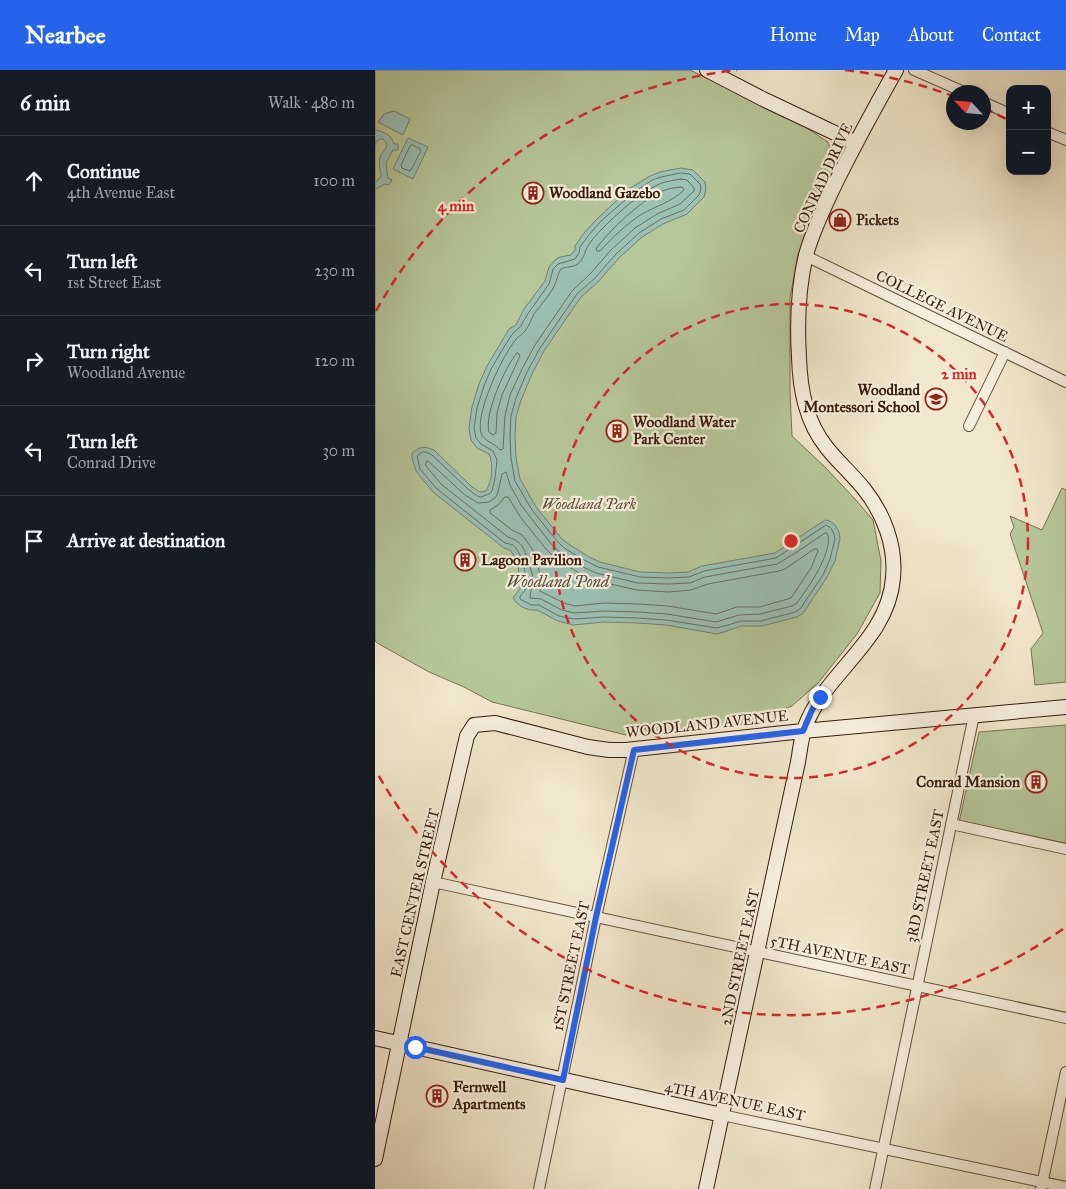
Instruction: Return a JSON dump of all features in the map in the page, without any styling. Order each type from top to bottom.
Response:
[{"type":"street","points":[[707,70],[856,143]]},
{"type":"street","name":"CONRAD DRIVE","points":[[803,731],[820,697],[864,646],[878,626],[891,594],[893,558],[889,534],[878,510],[865,489],[827,448],[807,413],[803,399],[798,348],[801,284],[811,239],[821,213],[856,143],[896,70]]},
{"type":"street","points":[[914,70],[948,85]]},
{"type":"street","points":[[991,106],[1006,112]]},
{"type":"street","points":[[1051,134],[1066,140]]},
{"type":"street","name":"COLLEGE AVENUE","points":[[806,256],[1066,382]]},
{"type":"street","points":[[969,426],[1005,352]]},
{"type":"street","name":"WOODLAND AVENUE","points":[[474,725],[495,723],[588,747],[609,750],[634,750],[803,731],[1066,707]]},
{"type":"street","name":"3RD STREET EAST","points":[[875,1189],[974,715]]},
{"type":"street","name":"EAST CENTER STREET","points":[[375,1159],[433,882],[467,736],[474,725]]},
{"type":"street","name":"2ND STREET EAST","points":[[706,1189],[781,843],[803,731]]},
{"type":"street","name":"1ST STREET EAST","points":[[539,1189],[596,917],[634,750]]},
{"type":"street","points":[[951,824],[1066,849]]},
{"type":"street","name":"5TH AVENUE EAST","points":[[433,882],[1066,1018]]},
{"type":"street","name":"4TH AVENUE EAST","points":[[375,1038],[883,1149],[1042,1186],[1066,1187]]},
{"type":"street","points":[[1042,1186],[1066,1072]]},
{"type":"green space","name":"Woodland Park","points":[[375,70],[690,70],[802,125],[828,142],[834,158],[832,174],[818,203],[798,254],[790,298],[792,436],[825,467],[873,520],[881,561],[880,593],[857,634],[818,683],[792,706],[746,724],[626,735],[492,702],[464,687],[429,672],[375,641]]},
{"type":"green space","points":[[1062,488],[1066,490],[1066,682],[1035,685],[1031,649],[1043,633],[1010,534],[1014,527],[1010,516],[1042,530]]},
{"type":"green space","points":[[1066,725],[1066,844],[959,822],[979,732]]},
{"type":"water","points":[[394,111],[410,119],[403,135],[378,122],[384,114]]},
{"type":"water","points":[[375,130],[387,134],[394,144],[398,144],[398,150],[393,150],[386,163],[388,178],[392,180],[389,185],[385,184],[376,189],[375,181],[381,176],[380,158],[387,144],[383,139],[379,139],[376,141],[375,146]]},
{"type":"water","points":[[408,138],[428,147],[413,179],[393,169]]},
{"type":"water","name":"Woodland Pond","points":[[681,168],[693,170],[705,182],[704,197],[687,214],[663,224],[642,237],[581,297],[544,351],[532,374],[516,417],[516,458],[520,479],[536,507],[561,538],[589,557],[600,562],[640,572],[688,572],[702,566],[775,553],[825,520],[835,525],[839,532],[840,539],[835,561],[804,612],[797,617],[762,626],[741,626],[717,634],[666,625],[637,623],[604,622],[573,625],[558,621],[537,610],[522,607],[516,602],[513,598],[520,589],[521,576],[517,560],[510,550],[504,548],[433,492],[416,471],[412,453],[423,447],[434,450],[472,487],[480,492],[486,491],[492,473],[491,458],[489,454],[477,448],[471,440],[469,428],[472,407],[479,384],[487,366],[509,329],[516,325],[524,309],[545,281],[549,267],[555,260],[571,255],[584,233],[629,189],[650,176]]},
{"type":"place","name":"Woodland Gazebo","points":[[533,193]]},
{"type":"place","name":"Pickets","points":[[840,220]]},
{"type":"place","name":"Woodland Montessori School","points":[[936,399]]},
{"type":"place","name":"Woodland Water Park Center","points":[[617,431]]},
{"type":"place","name":"Lagoon Pavilion","points":[[465,560]]},
{"type":"place","name":"Conrad Mansion","points":[[1036,782]]},
{"type":"place","name":"Fernwell Apartments","points":[[437,1096]]},
{"type":"route","points":[[415,1047],[563,1080],[596,917],[634,750],[803,731],[820,697]]}]
